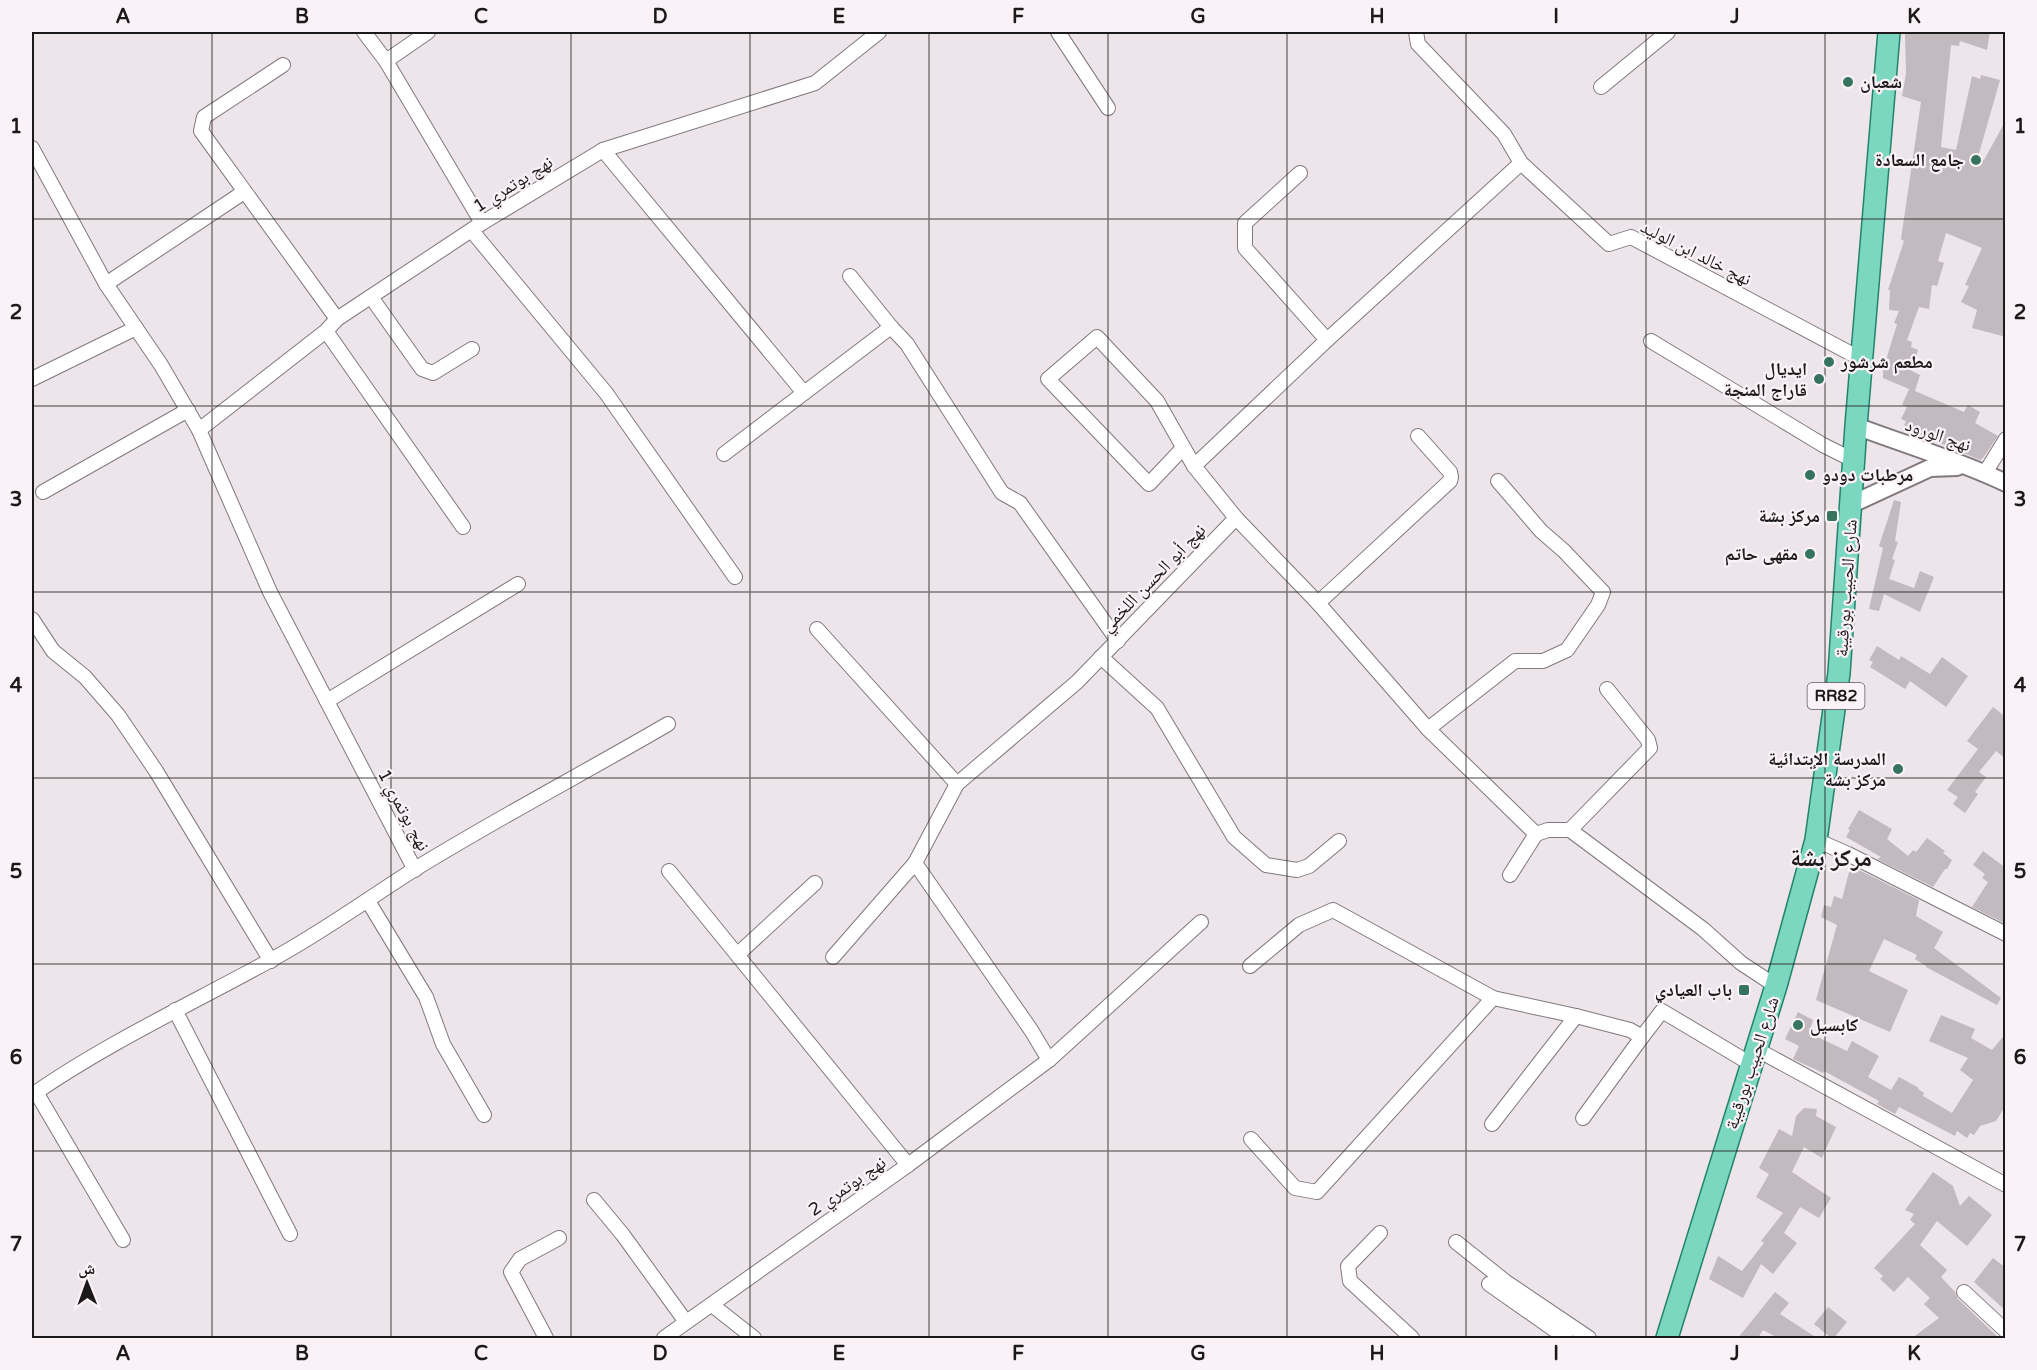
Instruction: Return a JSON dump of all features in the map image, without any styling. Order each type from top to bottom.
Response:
[{"type":"main road","name":"شارع الحبيب بورقيبة","points":[[1667,1338],[1776,986],[1816,840],[1839,673],[1885,33]]},
{"type":"street","points":[[364,32],[386,61],[477,227],[606,393],[735,577]]},
{"type":"street","points":[[386,61],[428,32]]},
{"type":"street","name":"نهج بوتمري 1","points":[[200,430],[326,331],[337,319],[477,227],[603,150],[815,83],[879,32]]},
{"type":"street","points":[[1058,32],[1108,108]]},
{"type":"street","name":"نهج خالد ابن الوليد","points":[[1416,32],[1418,44],[1504,134],[1521,163],[1609,244],[1631,237],[1863,360]]},
{"type":"street","points":[[1601,87],[1668,32]]},
{"type":"street","points":[[283,65],[204,117],[201,131],[337,319]]},
{"type":"street","name":"نهج بوتمري 1","points":[[32,148],[106,284],[200,430],[270,592],[415,870],[271,960],[81,1062],[34,1093]]},
{"type":"street","points":[[603,150],[804,393]]},
{"type":"street","points":[[1194,466],[1327,340],[1521,163]]},
{"type":"street","points":[[1300,173],[1245,223],[1245,248],[1327,340]]},
{"type":"street","points":[[106,284],[244,192]]},
{"type":"street","points":[[850,276],[907,344],[1002,493],[1020,503],[1118,640]]},
{"type":"street","points":[[371,297],[422,369],[433,373],[472,349]]},
{"type":"street","points":[[724,453],[891,327]]},
{"type":"street","points":[[32,379],[136,328]]},
{"type":"street","points":[[326,331],[463,527]]},
{"type":"street","points":[[1184,448],[1149,484],[1048,379],[1097,337],[1157,401],[1184,448],[1194,466],[1236,518],[1318,603],[1428,729],[1536,834]]},
{"type":"street","points":[[1652,341],[1823,445],[1854,460]]},
{"type":"street","points":[[43,492],[188,410]]},
{"type":"street","name":"نهج الورود","points":[[1856,426],[1978,470],[2006,483]]},
{"type":"street","points":[[1318,603],[1450,480],[1450,471],[1418,436]]},
{"type":"street","points":[[1852,504],[1930,468],[1978,470],[2006,439]]},
{"type":"street","points":[[1428,729],[1515,661],[1543,661],[1567,650],[1598,605],[1603,592],[1564,551],[1541,531],[1498,481]]},
{"type":"street","name":"نهج أبو الحسن اللخمي","points":[[833,957],[915,863],[957,784],[1077,682],[1236,518]]},
{"type":"street","points":[[327,701],[518,584]]},
{"type":"street","points":[[32,619],[53,651],[85,677],[118,715],[156,771],[271,960]]},
{"type":"street","points":[[817,629],[957,784]]},
{"type":"street","points":[[1101,657],[1157,708],[1234,837],[1266,865],[1297,870],[1309,866],[1339,841]]},
{"type":"street","points":[[1570,830],[1650,748],[1648,740],[1607,689]]},
{"type":"street","points":[[415,870],[668,724]]},
{"type":"street","points":[[1510,875],[1536,834],[1548,830],[1570,830],[1703,929],[1741,963],[1776,986]]},
{"type":"street","points":[[1816,840],[2006,934]]},
{"type":"street","points":[[915,863],[1031,1030],[1049,1060]]},
{"type":"street","points":[[669,870],[908,1165]]},
{"type":"street","points":[[738,954],[815,884]]},
{"type":"street","points":[[368,901],[426,997],[443,1044],[484,1115]]},
{"type":"street","points":[[1250,966],[1299,925],[1334,910],[1493,998],[1630,1030],[1642,1037]]},
{"type":"street","name":"نهج بوتمري 2","points":[[664,1338],[908,1165],[1049,1060],[1201,922]]},
{"type":"street","points":[[1251,1139],[1295,1188],[1317,1192],[1493,998]]},
{"type":"street","points":[[175,1010],[290,1234]]},
{"type":"street","points":[[1583,1118],[1662,1011],[2006,1185]]},
{"type":"street","points":[[1492,1124],[1576,1016]]},
{"type":"street","points":[[34,1093],[123,1240]]},
{"type":"street","points":[[594,1200],[623,1235],[686,1322]]},
{"type":"street","points":[[1380,1233],[1348,1266],[1350,1281],[1412,1338]]},
{"type":"street","points":[[546,1338],[511,1272],[520,1259],[559,1238]]},
{"type":"street","points":[[1456,1242],[1506,1282],[1589,1338]]},
{"type":"street","points":[[1489,1284],[1566,1338]]},
{"type":"street","points":[[1964,1292],[2006,1331]]},
{"type":"street","points":[[712,1305],[754,1338]]},
{"type":"building","points":[[1905,32],[1990,32],[1987,50],[1960,41],[1959,46],[1951,45],[1941,147],[1956,150],[1972,76],[1980,79],[1981,75],[2000,80],[1978,157],[1984,160],[2006,120],[2006,337],[1972,328],[1977,310],[1961,302],[1969,286],[1965,285],[1982,248],[1946,233],[1938,261],[1944,263],[1937,286],[1932,285],[1929,309],[1919,307],[1907,340],[1912,342],[1911,347],[1918,350],[1912,371],[1920,375],[1915,391],[1964,412],[1968,405],[1980,412],[1975,423],[1998,436],[1980,460],[1930,439],[1929,441],[1902,431],[1906,421],[1901,419],[1907,407],[1902,405],[1909,389],[1883,378],[1883,370],[1897,324],[1894,323],[1899,311],[1889,310],[1890,290],[1888,290],[1904,241],[1901,239],[1921,102],[1902,96],[1906,74]]},
{"type":"building","points":[[1894,500],[1901,502],[1895,541],[1898,542],[1892,559],[1895,560],[1889,579],[1914,588],[1920,571],[1934,577],[1920,612],[1884,594],[1879,611],[1869,609],[1883,548],[1879,546]]},
{"type":"building","points":[[1877,646],[1899,660],[1901,656],[1930,674],[1942,657],[1968,676],[1946,707],[1910,681],[1905,689],[1870,667],[1873,662],[1869,660]]},
{"type":"building","points":[[1993,707],[2006,717],[2006,759],[1996,751],[1979,772],[1986,777],[1975,792],[1978,794],[1965,813],[1953,804],[1958,797],[1947,790],[1978,749],[1967,741]]},
{"type":"building","points":[[1859,810],[1892,829],[1887,839],[1908,856],[1913,850],[1916,852],[1927,838],[1945,851],[1943,853],[1952,860],[1933,887],[1877,859],[1881,857],[1846,837]]},
{"type":"building","points":[[1983,851],[2006,868],[2006,924],[1972,907],[1988,882],[1982,878],[1985,874],[1973,865]]},
{"type":"building","points":[[1857,869],[1919,900],[1916,916],[1943,932],[1934,948],[2001,998],[1997,1005],[1926,967],[1915,959],[1917,955],[1884,939],[1869,971],[1908,990],[1890,1032],[1816,1000],[1837,925],[1821,917],[1824,905],[1831,907],[1834,896],[1842,899],[1849,872]]},
{"type":"building","points":[[1798,1012],[1813,1020],[1809,1033],[1847,1051],[1852,1041],[1879,1056],[1868,1077],[1891,1090],[1899,1077],[1919,1088],[1924,1093],[1923,1096],[1952,1113],[1973,1080],[1960,1070],[1968,1058],[1929,1041],[1941,1015],[1975,1029],[1971,1038],[1992,1050],[2006,1033],[2006,1105],[1996,1121],[1980,1126],[1974,1135],[1970,1133],[1967,1138],[1957,1131],[1955,1136],[1899,1107],[1895,1114],[1877,1104],[1879,1101],[1824,1071],[1823,1073],[1793,1059],[1799,1046],[1785,1039]]},
{"type":"building","points":[[1804,1108],[1817,1109],[1816,1116],[1836,1127],[1822,1158],[1804,1147],[1792,1172],[1831,1198],[1819,1218],[1800,1207],[1784,1233],[1797,1243],[1773,1274],[1761,1264],[1743,1298],[1709,1279],[1718,1256],[1742,1271],[1764,1243],[1761,1241],[1783,1213],[1756,1197],[1769,1174],[1759,1168],[1779,1129],[1792,1136],[1796,1116]]},
{"type":"building","points":[[1933,1172],[1953,1186],[1960,1206],[1969,1196],[1992,1215],[1967,1246],[1937,1221],[1920,1245],[1947,1270],[1941,1277],[1955,1292],[1958,1299],[1999,1338],[1912,1338],[1939,1318],[1924,1304],[1930,1298],[1908,1277],[1894,1292],[1880,1279],[1883,1276],[1874,1268],[1915,1224],[1910,1220],[1914,1214],[1905,1210]]},
{"type":"building","points":[[1993,1258],[2006,1268],[2006,1311],[1974,1282]]},
{"type":"building","points":[[1775,1292],[1789,1303],[1780,1314],[1817,1338],[1778,1338],[1763,1330],[1758,1338],[1738,1338]]},
{"type":"building","points":[[1828,1307],[1847,1322],[1834,1338],[1814,1324]]},
{"type":"place","name":"شعبان","points":[[1848,82]]},
{"type":"place","name":"جامع السعادة","points":[[1976,160]]},
{"type":"place","name":"مطعم شرشور","points":[[1829,362]]},
{"type":"place","name":"ايديال قاراج المنجة","points":[[1819,379]]},
{"type":"place","name":"مرطبات دودو","points":[[1810,475]]},
{"type":"place","name":"مركز بشة","points":[[1832,516]]},
{"type":"place","name":"مقهى حاتم","points":[[1810,554]]},
{"type":"place","name":"المدرسة الإبتدائية مركز بشة","points":[[1898,769]]},
{"type":"place","name":"باب العيادي","points":[[1744,990]]},
{"type":"place","name":"كابسيل","points":[[1798,1025]]},
{"type":"district","name":"مركز بشة","points":[[1831,858]]}]
